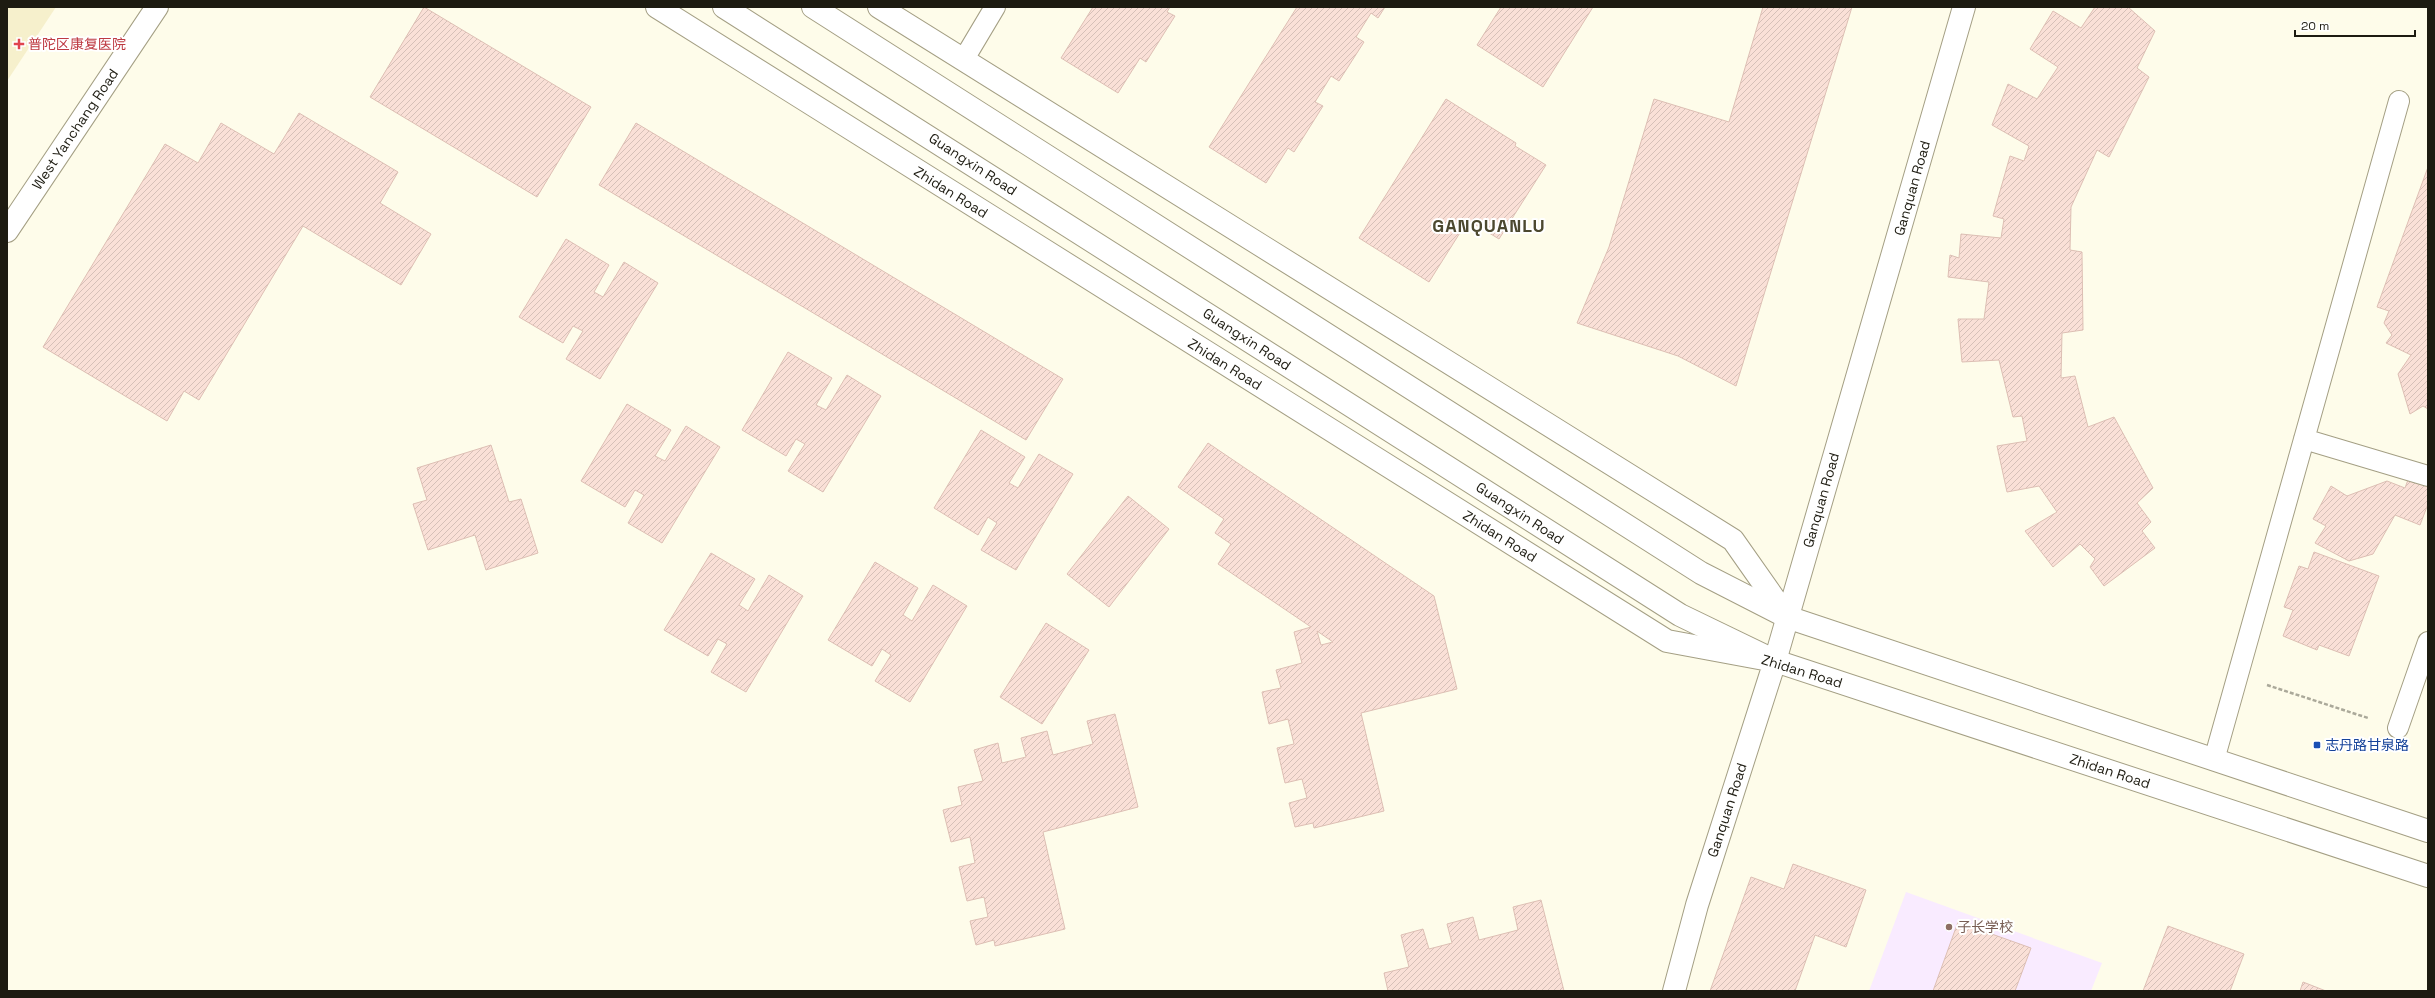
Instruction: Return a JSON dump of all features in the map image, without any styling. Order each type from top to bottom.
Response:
[{"type":"main road","name":"West Yanchang Road","points":[[7,231],[157,7]]},
{"type":"main road","name":"Zhidan Road","points":[[657,7],[1667,641],[1774,661],[2428,876]]},
{"type":"main road","name":"Guangxin Road","points":[[724,7],[1680,615],[1774,661]]},
{"type":"main road","points":[[880,7],[1733,540],[1787,617]]},
{"type":"main road","name":"Ganquan Road","points":[[1674,991],[1697,905],[1787,617],[1964,7]]},
{"type":"main road","points":[[821,12],[1701,573],[1787,617],[2428,830]]},
{"type":"lane","points":[[964,59],[995,7]]},
{"type":"lane","points":[[2214,760],[2399,101]]},
{"type":"lane","points":[[2304,439],[2428,476]]},
{"type":"lane","points":[[2398,728],[2428,642]]},
{"type":"path","points":[[2238,676],[2398,728]]},
{"type":"shaded area","name":"普陀区康复医院","points":[[7,7],[56,7],[7,81]]},
{"type":"shaded area","name":"子长学校","points":[[1906,892],[2102,963],[2091,991],[1869,991]]},
{"type":"building","points":[[424,7],[591,107],[537,197],[370,97]]},
{"type":"building","points":[[1093,7],[1170,7],[1167,12],[1175,16],[1146,62],[1140,58],[1118,93],[1061,58]]},
{"type":"building","points":[[1297,7],[1385,7],[1378,18],[1371,13],[1356,37],[1364,42],[1339,81],[1331,76],[1315,102],[1323,106],[1294,152],[1288,148],[1266,183],[1209,147]]},
{"type":"building","points":[[1501,7],[1593,7],[1543,87],[1477,45]]},
{"type":"building","points":[[1763,7],[1852,7],[1736,386],[1678,356],[1577,323],[1609,247],[1654,99],[1729,122]]},
{"type":"building","points":[[2095,7],[2128,7],[2155,31],[2137,68],[2149,77],[2109,157],[2097,150],[2071,207],[2070,250],[2082,252],[2083,330],[2062,333],[2061,378],[2075,376],[2088,427],[2114,417],[2153,488],[2137,503],[2151,522],[2142,531],[2155,548],[2104,586],[2090,567],[2095,559],[2080,544],[2053,567],[2025,531],[2057,512],[2039,486],[2007,492],[1997,446],[2027,441],[2022,416],[2013,417],[1999,360],[1962,362],[1958,319],[1984,319],[1989,282],[1948,277],[1950,255],[1959,258],[1961,234],[2001,238],[2004,219],[1993,216],[2010,156],[2024,161],[2029,146],[1992,125],[2008,84],[2037,99],[2058,67],[2030,49],[2053,11],[2081,28]]},
{"type":"building","points":[[1446,99],[1516,143],[1515,146],[1546,165],[1499,239],[1468,220],[1429,282],[1359,238]]},
{"type":"building","points":[[299,113],[398,172],[380,203],[431,234],[401,285],[303,226],[199,400],[184,391],[167,421],[43,347],[165,144],[198,163],[221,123],[274,154]]},
{"type":"building","points":[[636,123],[1063,379],[1026,440],[599,185]]},
{"type":"building","points":[[2428,167],[2428,409],[2423,406],[2410,414],[2398,374],[2411,355],[2386,343],[2392,335],[2384,323],[2389,311],[2377,307]]},
{"type":"building","points":[[566,239],[609,265],[594,292],[603,297],[624,262],[658,283],[600,379],[566,359],[583,331],[573,326],[563,343],[519,317]]},
{"type":"building","points":[[788,352],[832,378],[816,405],[826,410],[847,375],[881,396],[823,492],[788,471],[805,444],[796,439],[786,456],[742,430]]},
{"type":"building","points":[[627,404],[671,430],[655,456],[665,461],[686,426],[720,447],[662,543],[628,523],[644,495],[635,490],[625,507],[581,481]]},
{"type":"building","points":[[981,430],[1025,457],[1009,483],[1018,488],[1039,454],[1073,474],[1016,570],[981,550],[997,523],[988,517],[978,535],[934,508]]},
{"type":"building","points":[[1208,443],[1434,596],[1457,689],[1361,713],[1384,811],[1314,828],[1313,823],[1295,827],[1289,803],[1307,798],[1302,779],[1285,783],[1277,748],[1294,744],[1288,719],[1269,724],[1262,692],[1281,688],[1276,670],[1302,663],[1294,632],[1311,627],[1218,564],[1231,544],[1215,533],[1224,519],[1178,487]],"holes":[[[1317,631],[1333,642],[1321,645]]]},
{"type":"building","points":[[491,445],[509,502],[521,499],[538,553],[486,570],[475,535],[428,550],[413,504],[427,500],[417,468]]},
{"type":"building","points":[[2409,477],[2428,484],[2428,504],[2420,525],[2395,515],[2373,554],[2349,561],[2315,543],[2326,526],[2313,519],[2331,486],[2347,496],[2387,481],[2405,488]]},
{"type":"building","points":[[1128,496],[1169,529],[1109,607],[1067,574]]},
{"type":"building","points":[[2314,552],[2379,576],[2349,656],[2319,645],[2317,650],[2283,636],[2293,610],[2284,607],[2299,566],[2308,569]]},
{"type":"building","points":[[711,553],[755,579],[739,605],[748,611],[769,575],[803,596],[746,692],[711,672],[727,644],[718,639],[708,656],[664,630]]},
{"type":"building","points":[[875,562],[918,588],[903,615],[912,621],[933,585],[967,606],[910,702],[875,681],[891,655],[882,649],[872,666],[828,640]]},
{"type":"building","points":[[1046,623],[1089,650],[1042,724],[1000,697]]},
{"type":"building","points":[[1115,714],[1138,807],[1043,832],[1065,929],[995,946],[994,940],[976,945],[970,921],[988,917],[984,897],[967,901],[959,867],[975,863],[970,837],[951,842],[943,810],[962,805],[958,787],[983,781],[974,750],[998,743],[1002,763],[1026,757],[1021,738],[1047,731],[1053,755],[1093,744],[1087,721]]},
{"type":"building","points":[[1793,864],[1866,890],[1846,947],[1815,935],[1795,991],[1710,991],[1751,877],[1784,889]]},
{"type":"building","points":[[1541,900],[1564,991],[1388,991],[1384,973],[1409,967],[1401,935],[1423,929],[1429,949],[1452,943],[1447,924],[1473,917],[1479,940],[1518,930],[1513,907]]},
{"type":"building","points":[[1958,922],[2031,948],[2015,991],[1933,991]]},
{"type":"building","points":[[2168,926],[2244,954],[2230,991],[2143,991]]},
{"type":"building","points":[[2303,982],[2326,991],[2300,991]]},
{"type":"place","name":"普陀区康复医院","points":[[19,44]]},
{"type":"place","name":"志丹路甘泉路","points":[[2317,745]]},
{"type":"place","name":"子长学校","points":[[1949,927]]},
{"type":"district","name":"GANQUANLU","points":[[1489,225]]}]
